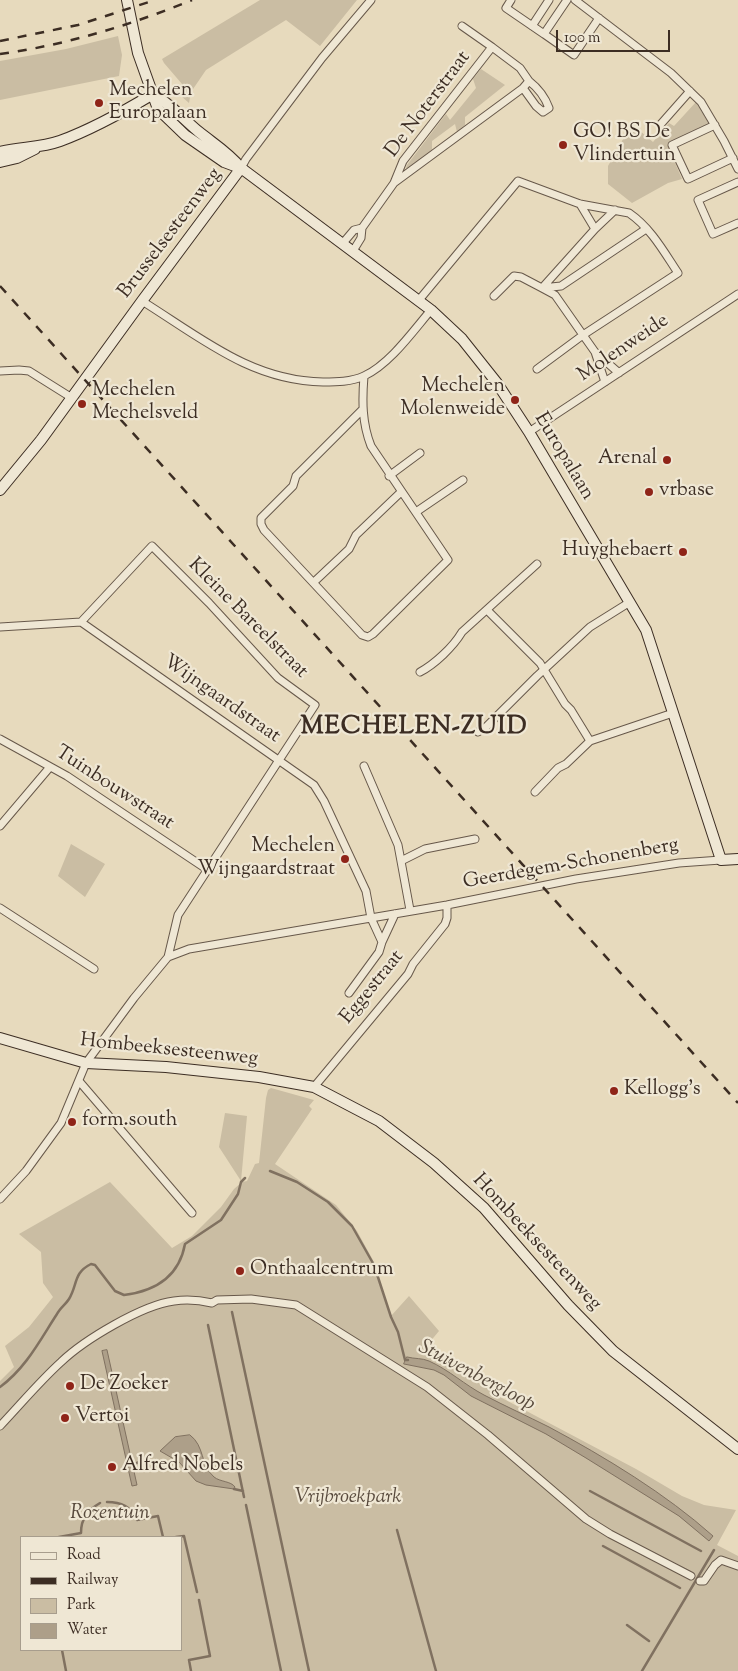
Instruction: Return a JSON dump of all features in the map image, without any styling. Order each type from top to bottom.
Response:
[{"type":"street","name":"Brusselsesteenweg","points":[[0,490],[41,440],[322,58],[371,0]]},
{"type":"street","points":[[511,0],[506,8],[574,55],[599,18]]},
{"type":"street","points":[[532,26],[549,0]]},
{"type":"street","points":[[544,34],[567,0]]},
{"type":"street","points":[[575,0],[671,72],[701,102],[715,124],[738,169]]},
{"type":"street","points":[[0,162],[17,158],[40,146],[82,133],[113,118],[153,94],[138,53],[128,1]]},
{"type":"street","name":"De Noterstraat","points":[[462,26],[520,68],[536,86],[549,108],[544,112],[536,106],[523,88]]},
{"type":"street","name":"De Noterstraat","points":[[353,250],[360,238],[362,228],[394,183],[403,162],[492,48]]},
{"type":"street","name":"De Noterstraat","points":[[394,183],[523,88],[529,80]]},
{"type":"street","points":[[660,125],[690,91]]},
{"type":"street","name":"Europalaan","points":[[153,94],[168,103],[199,132],[230,154],[241,168],[419,300],[462,339],[480,359],[529,432],[646,630],[721,860]]},
{"type":"street","points":[[715,124],[672,145],[688,179],[732,158]]},
{"type":"street","points":[[0,152],[15,148],[40,146]]},
{"type":"street","points":[[419,300],[518,181],[580,204],[629,213],[655,239],[678,273],[583,335],[537,369]]},
{"type":"street","points":[[738,182],[698,200],[713,234],[738,223]]},
{"type":"street","points":[[580,204],[595,229]]},
{"type":"street","points":[[542,288],[595,229],[615,210]]},
{"type":"street","name":"De Noterstraat","points":[[344,243],[354,230],[362,228]]},
{"type":"street","points":[[542,288],[561,286],[646,229]]},
{"type":"street","points":[[494,296],[514,276],[521,277],[555,295],[595,352],[619,373]]},
{"type":"street","name":"Molenweide","points":[[529,432],[738,294]]},
{"type":"street","points":[[142,301],[225,354],[259,370],[290,379],[318,382],[342,382],[364,376],[389,358],[431,310]]},
{"type":"street","points":[[595,352],[605,382]]},
{"type":"street","points":[[0,372],[29,371],[72,398]]},
{"type":"street","points":[[362,410],[296,476],[293,486],[261,518],[260,524],[362,635],[368,637],[448,560],[370,446],[365,431],[362,410],[364,376]]},
{"type":"street","points":[[389,476],[420,453]]},
{"type":"street","points":[[416,512],[463,480]]},
{"type":"street","points":[[314,582],[349,549],[356,535],[401,492]]},
{"type":"street","name":"Kleine Bareelstraat","points":[[81,622],[152,546],[209,603],[278,678],[315,705],[178,915],[168,957]]},
{"type":"street","points":[[420,672],[458,640],[462,632],[537,564]]},
{"type":"street","points":[[478,732],[486,727],[520,692],[590,627],[630,602]]},
{"type":"street","points":[[487,610],[545,670],[590,742]]},
{"type":"street","points":[[0,627],[81,622]]},
{"type":"street","name":"Wijngaardstraat","points":[[81,622],[314,784],[366,890],[370,918],[382,942]]},
{"type":"street","points":[[535,792],[558,768],[566,764],[590,742],[673,713]]},
{"type":"street","name":"Tuinbouwstraat","points":[[0,739],[67,776],[208,870]]},
{"type":"street","points":[[364,766],[398,844],[410,910]]},
{"type":"street","points":[[0,826],[50,767]]},
{"type":"street","points":[[401,860],[425,849],[475,839]]},
{"type":"street","name":"Geerdegem-Schonenberg","points":[[168,957],[189,949],[447,905],[576,879],[679,863],[738,859]]},
{"type":"street","name":"Eggestraat","points":[[314,1087],[408,974],[413,964],[445,924],[447,905]]},
{"type":"street","points":[[0,908],[94,969]]},
{"type":"street","points":[[349,993],[379,952],[396,914]]},
{"type":"street","points":[[0,1199],[26,1171],[61,1123],[86,1063],[134,998],[168,957]]},
{"type":"street","name":"Hombeeksesteenweg","points":[[0,1038],[86,1063],[166,1067],[259,1077],[314,1087],[379,1121],[434,1162],[484,1208],[568,1305],[613,1351],[738,1450]]},
{"type":"street","points":[[80,1081],[192,1213]]},
{"type":"street","points":[[0,1426],[48,1375],[75,1350],[118,1323],[142,1311],[172,1301],[194,1299],[212,1303],[217,1300],[251,1299],[296,1305],[428,1387],[586,1518],[610,1534],[691,1576]]},
{"type":"street","points":[[700,1581],[704,1581],[715,1564],[721,1560],[738,1566]]},
{"type":"green space","points":[[260,0],[357,0],[320,46],[286,20],[206,70],[191,92],[189,103],[181,96],[182,84],[162,59]]},
{"type":"green space","points":[[118,36],[122,55],[119,76],[0,100],[0,61],[66,49]]},
{"type":"green space","points":[[481,69],[505,85],[465,117],[465,125],[457,132],[455,124],[432,141],[432,150],[410,168],[406,168],[446,114],[450,120],[476,88],[473,79]]},
{"type":"green space","points":[[696,102],[709,124],[667,144],[682,179],[668,183],[632,203],[608,184],[608,166],[633,125],[653,142],[669,123],[674,126]]},
{"type":"green space","points":[[71,844],[105,864],[85,897],[58,876]]},
{"type":"green space","name":"Vrijbroekpark","points":[[271,1088],[314,1100],[309,1106],[312,1109],[275,1164],[336,1205],[357,1231],[374,1262],[391,1316],[409,1296],[439,1331],[429,1343],[462,1371],[500,1397],[636,1469],[682,1496],[704,1505],[736,1510],[717,1545],[738,1556],[738,1671],[0,1671],[0,1381],[14,1367],[5,1346],[29,1327],[53,1297],[43,1283],[41,1252],[19,1234],[110,1182],[172,1248],[192,1236],[221,1207],[234,1189],[242,1182],[247,1181],[255,1164],[259,1163],[268,1090]]},
{"type":"green space","points":[[225,1113],[247,1116],[241,1181],[219,1147]]},
{"type":"water","points":[[107,1350],[137,1485],[132,1486],[102,1351]]},
{"type":"water","points":[[407,1357],[426,1360],[436,1365],[484,1395],[549,1427],[592,1451],[675,1505],[713,1536],[709,1541],[679,1516],[546,1434],[471,1396],[444,1375],[434,1370],[404,1364]]},
{"type":"water","points":[[190,1435],[195,1439],[206,1467],[214,1477],[233,1485],[234,1489],[206,1485],[196,1481],[179,1462],[160,1451],[175,1437]]},
{"type":"waterway","name":"Stuivenbergloop","points":[[270,1171],[297,1182],[328,1202],[352,1226],[374,1265],[391,1317],[398,1332],[405,1360],[408,1360]]},
{"type":"waterway","name":"Stuivenbergloop","points":[[0,1387],[32,1353],[58,1312],[69,1299],[79,1275],[85,1267],[91,1264],[95,1265],[115,1291],[124,1295],[156,1286],[172,1274],[182,1256],[185,1244],[221,1220],[238,1194],[241,1182],[245,1178]]},
{"type":"waterway","points":[[232,1312],[309,1671]]},
{"type":"waterway","points":[[208,1325],[244,1497]]},
{"type":"waterway","points":[[132,1465],[149,1458]]},
{"type":"waterway","points":[[234,1489],[243,1491]]},
{"type":"waterway","points":[[590,1491],[701,1551]]},
{"type":"waterway","points":[[107,1502],[117,1503],[129,1508],[137,1520],[158,1516],[163,1536]]},
{"type":"waterway","points":[[64,1536],[81,1533],[82,1523],[86,1515],[100,1503]]},
{"type":"waterway","points":[[246,1505],[281,1671]]},
{"type":"waterway","points":[[397,1530],[436,1671]]},
{"type":"waterway","points":[[182,1536],[184,1536],[197,1592]]},
{"type":"waterway","points":[[603,1546],[680,1588]]},
{"type":"waterway","points":[[642,1671],[714,1550]]},
{"type":"waterway","points":[[191,1671],[189,1660],[210,1656],[199,1600]]},
{"type":"waterway","points":[[627,1625],[649,1641]]},
{"type":"waterway","points":[[62,1651],[66,1671]]},
{"type":"railway","points":[[0,41],[78,25],[155,0]]},
{"type":"railway","points":[[0,54],[74,40],[146,18],[192,0]]},
{"type":"railway","points":[[0,286],[738,1103]]},
{"type":"place","name":"Mechelen Europalaan","points":[[99,103]]},
{"type":"place","name":"GO! BS De Vlindertuin","points":[[563,145]]},
{"type":"place","name":"Mechelen Molenweide","points":[[515,400]]},
{"type":"place","name":"Mechelen Mechelsveld","points":[[82,404]]},
{"type":"place","name":"Arenal","points":[[667,460]]},
{"type":"place","name":"vrbase","points":[[649,492]]},
{"type":"place","name":"Huyghebaert","points":[[683,552]]},
{"type":"place","name":"Mechelen Wijngaardstraat","points":[[345,859]]},
{"type":"place","name":"Kellogg's","points":[[614,1091]]},
{"type":"place","name":"form.south","points":[[72,1122]]},
{"type":"place","name":"Onthaalcentrum","points":[[240,1271]]},
{"type":"place","name":"De Zoeker","points":[[70,1386]]},
{"type":"place","name":"Vertoi","points":[[65,1418]]},
{"type":"place","name":"Alfred Nobels","points":[[112,1467]]},
{"type":"district","name":"MECHELEN-ZUID","points":[[414,729]]},
{"type":"park label","name":"Rozentuin","points":[[110,1515]]}]
